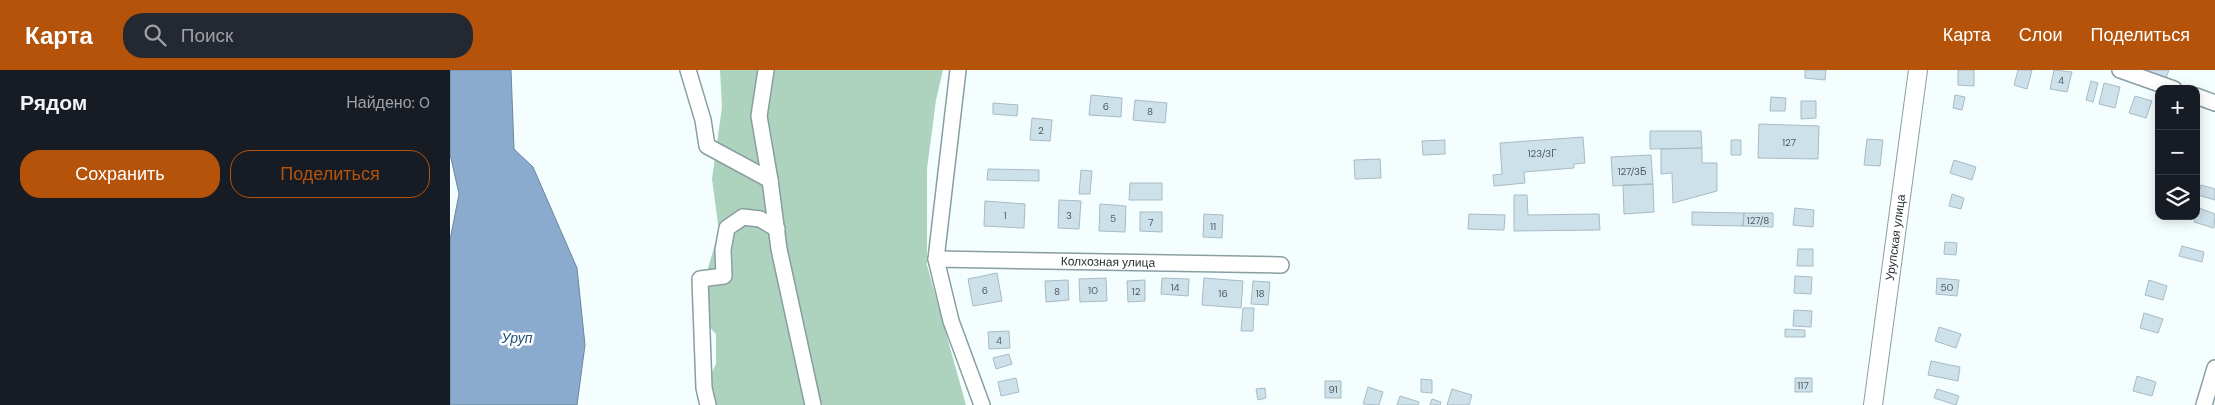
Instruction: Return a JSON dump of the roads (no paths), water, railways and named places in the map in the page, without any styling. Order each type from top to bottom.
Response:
[{"type":"street","points":[[688,70],[707,146],[770,180]]},
{"type":"street","points":[[766,70],[758,116],[770,180],[779,249],[813,405]]},
{"type":"street","points":[[958,70],[936,259],[951,321],[982,405]]},
{"type":"street","name":"Урупская улица","points":[[1873,405],[1918,70]]},
{"type":"street","points":[[2120,70],[2163,85]]},
{"type":"street","points":[[2200,97],[2215,103]]},
{"type":"street","points":[[708,405],[704,388],[700,279],[724,276],[723,250],[727,228],[743,217],[760,220],[777,229]]},
{"type":"street","name":"Колхозная улица","points":[[936,259],[1281,265]]},
{"type":"street","points":[[2204,405],[2215,368]]},
{"type":"water","name":"Уруп","points":[[450,70],[511,70],[514,149],[533,167],[577,268],[585,345],[577,405],[450,405],[450,240],[459,194],[450,154]]}]
